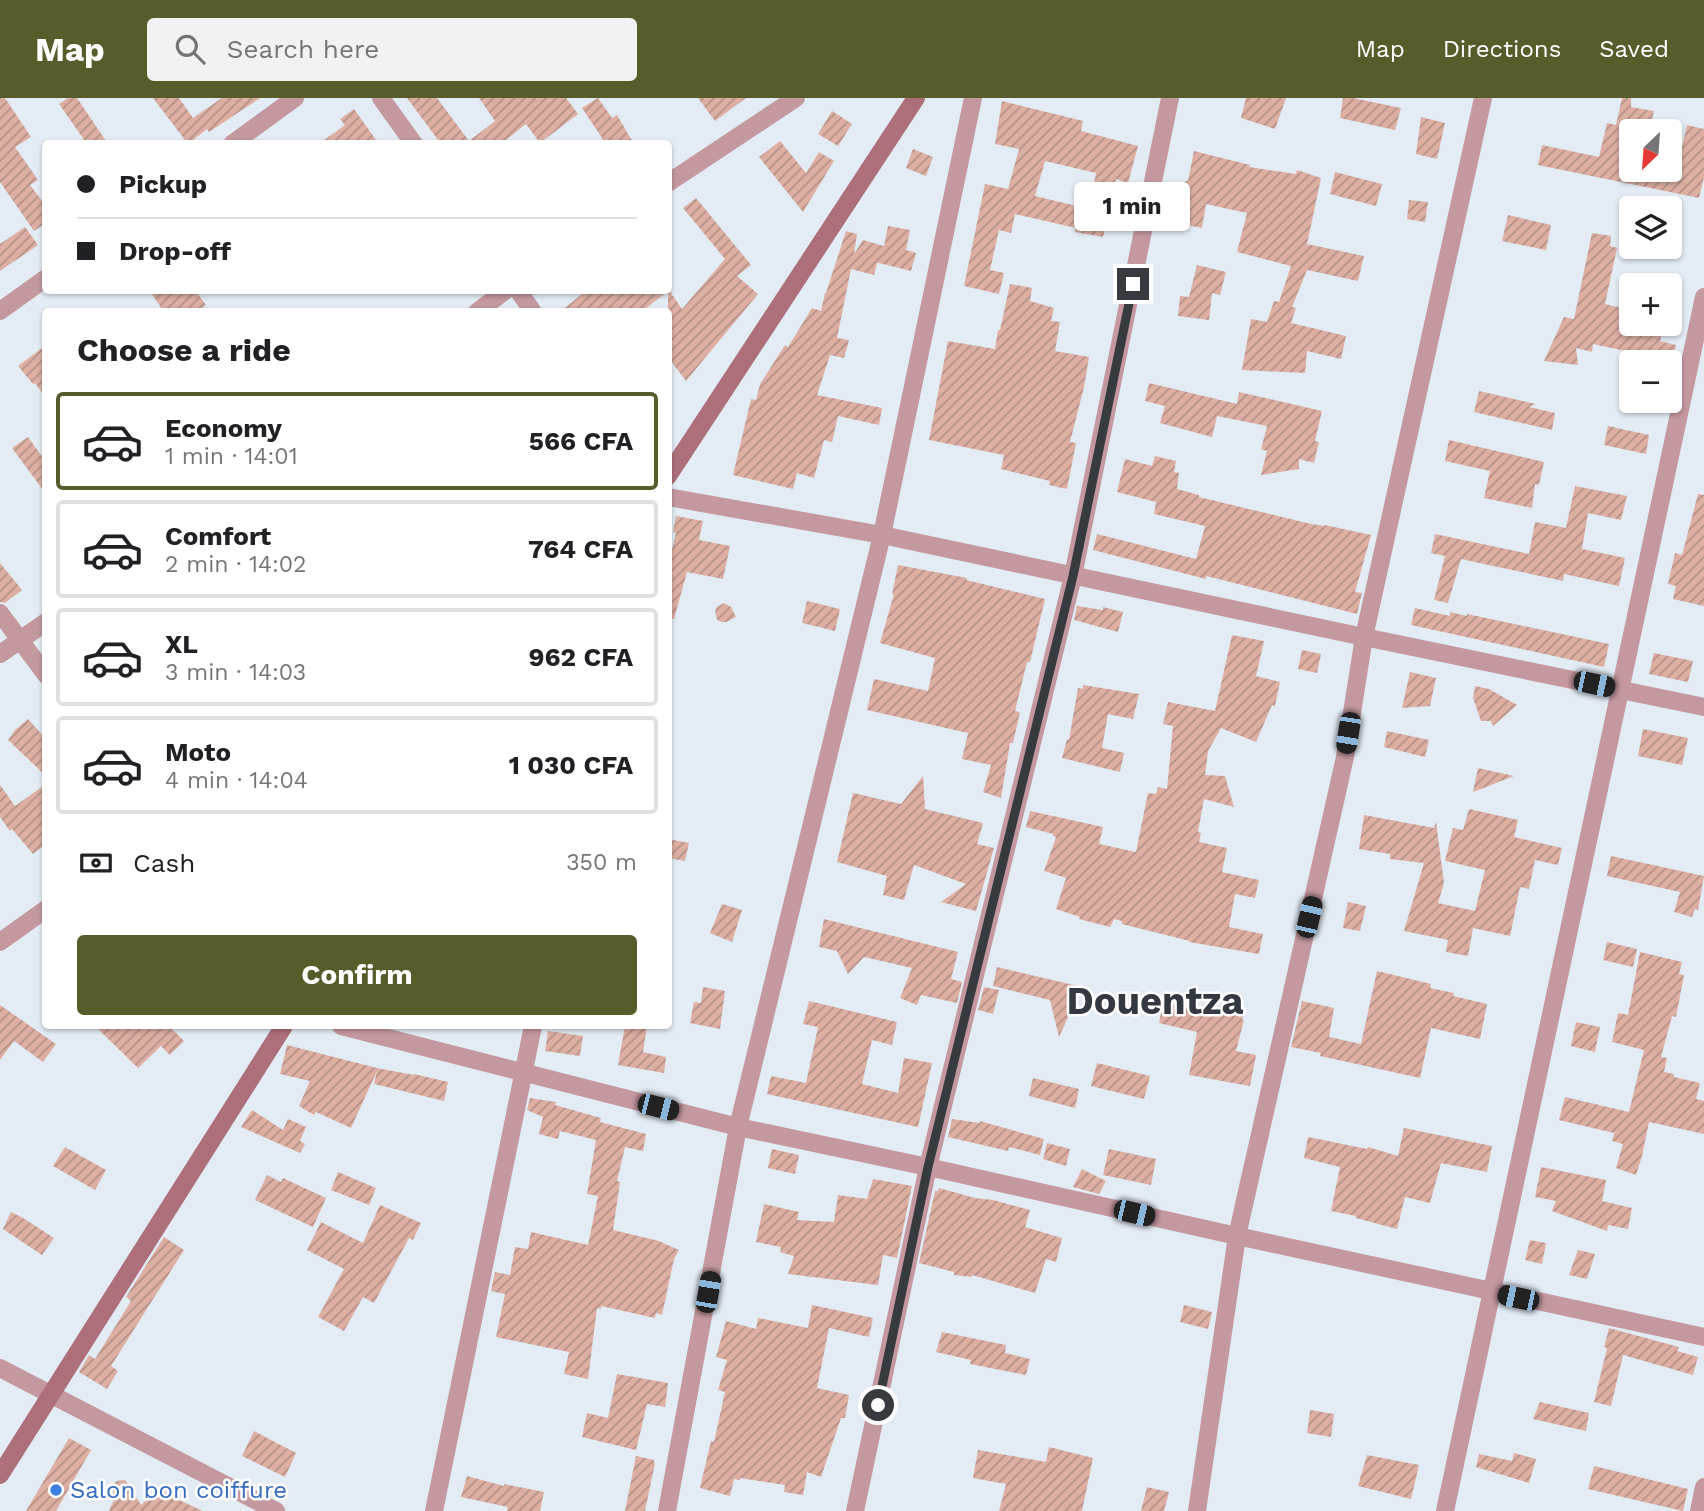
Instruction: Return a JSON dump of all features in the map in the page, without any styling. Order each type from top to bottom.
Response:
[{"type":"main road","points":[[672,470],[916,98]]},
{"type":"main road","points":[[0,1475],[282,1029]]},
{"type":"street","points":[[237,140],[295,98]]},
{"type":"street","points":[[381,98],[411,140]]},
{"type":"street","points":[[672,180],[796,98]]},
{"type":"street","points":[[667,1511],[738,1127],[882,535],[973,98]]},
{"type":"street","points":[[855,1511],[928,1167],[1073,576],[1170,98]]},
{"type":"street","points":[[1197,1511],[1237,1236],[1345,757],[1364,637],[1483,98]]},
{"type":"street","points":[[0,311],[42,281]]},
{"type":"street","points":[[482,308],[501,294]]},
{"type":"street","points":[[1445,1511],[1704,298]]},
{"type":"street","points":[[672,498],[882,535],[1704,706]]},
{"type":"street","points":[[0,613],[42,670]]},
{"type":"street","points":[[0,654],[42,625]]},
{"type":"street","points":[[0,942],[42,912]]},
{"type":"street","points":[[353,1029],[738,1127],[1704,1337]]},
{"type":"street","points":[[434,1511],[532,1029]]},
{"type":"street","points":[[0,1368],[276,1511]]},
{"type":"street","points":[[1699,1511],[1704,1487]]},
{"type":"building","points":[[0,98],[5,98],[31,137],[15,147],[38,180],[30,185],[42,201],[42,226],[34,231],[0,182]]},
{"type":"building","points":[[68,98],[77,98],[105,140],[84,140],[59,104]]},
{"type":"building","points":[[153,98],[179,98],[193,118],[222,98],[260,98],[209,132],[207,129],[193,140],[185,140]]},
{"type":"building","points":[[407,98],[437,98],[468,140],[438,140]]},
{"type":"building","points":[[479,98],[566,98],[578,114],[544,140],[538,140],[526,124],[506,140],[470,140],[495,121]]},
{"type":"building","points":[[598,98],[612,118],[617,115],[632,140],[603,140],[582,108]]},
{"type":"building","points":[[698,98],[746,98],[715,121]]},
{"type":"building","points":[[1246,98],[1286,98],[1275,129],[1241,118]]},
{"type":"building","points":[[1343,98],[1401,108],[1395,130],[1340,118]]},
{"type":"building","points":[[1622,98],[1631,98],[1631,107],[1654,111],[1652,119],[1619,119],[1619,182],[1538,165],[1542,145],[1599,157],[1607,123],[1616,125]]},
{"type":"building","points":[[1002,101],[1083,121],[1081,131],[1138,146],[1128,183],[1116,179],[1103,237],[1075,232],[1076,228],[1015,214],[1011,233],[999,230],[990,270],[1004,273],[999,294],[964,286],[985,184],[1008,189],[1019,149],[995,144]],"holes":[[[1045,161],[1096,173],[1089,209],[1035,196]]]},
{"type":"building","points":[[354,109],[376,140],[324,140],[345,125],[340,119]]},
{"type":"building","points":[[832,111],[852,124],[838,146],[818,134]]},
{"type":"building","points":[[1421,117],[1445,123],[1437,159],[1416,154]]},
{"type":"building","points":[[1687,125],[1704,129],[1704,177],[1699,198],[1621,182],[1682,182],[1682,147]]},
{"type":"building","points":[[780,141],[806,173],[819,152],[834,161],[803,212],[759,157]]},
{"type":"building","points":[[913,149],[933,157],[926,176],[906,168]]},
{"type":"building","points":[[1194,151],[1250,165],[1249,167],[1296,174],[1297,170],[1321,178],[1307,244],[1364,256],[1358,281],[1307,270],[1292,307],[1296,308],[1291,323],[1346,336],[1341,359],[1307,351],[1305,373],[1242,370],[1251,319],[1267,322],[1274,301],[1279,302],[1291,266],[1237,252],[1247,213],[1206,204],[1202,228],[1176,223]]},
{"type":"building","points":[[1335,172],[1382,184],[1376,206],[1330,194]]},
{"type":"building","points":[[696,198],[751,265],[737,276],[758,294],[686,381],[672,362],[672,308],[668,308],[668,294],[672,294],[682,309],[725,259],[683,208]]},
{"type":"building","points":[[1409,200],[1428,202],[1425,222],[1407,219]]},
{"type":"building","points":[[1508,215],[1551,225],[1546,250],[1502,241]]},
{"type":"building","points":[[888,226],[910,230],[906,250],[916,253],[911,271],[879,263],[874,275],[851,269],[837,338],[849,340],[844,358],[830,355],[817,395],[882,408],[879,425],[838,416],[832,442],[824,440],[814,478],[797,473],[793,489],[733,475],[751,399],[756,400],[760,384],[785,345],[788,347],[812,308],[821,311],[846,231],[857,234],[854,254],[863,240],[884,246]]},
{"type":"building","points":[[25,227],[38,245],[0,271],[0,244]]},
{"type":"building","points":[[1592,233],[1611,236],[1610,246],[1617,248],[1605,304],[1619,308],[1619,336],[1661,336],[1660,341],[1676,345],[1675,350],[1621,350],[1593,344],[1592,352],[1576,348],[1578,365],[1544,361],[1564,317],[1574,319]]},
{"type":"building","points":[[1197,265],[1226,272],[1220,295],[1212,293],[1209,320],[1178,316],[1180,296],[1189,297]]},
{"type":"building","points":[[1010,284],[1032,288],[1030,301],[1054,308],[1051,321],[1060,322],[1055,351],[1089,357],[1070,442],[1076,443],[1067,489],[1049,485],[1050,481],[1001,469],[1004,455],[929,440],[948,341],[995,349]]},
{"type":"building","points":[[152,294],[198,294],[206,305],[202,308],[161,308]]},
{"type":"building","points":[[582,294],[664,294],[646,308],[565,308]]},
{"type":"building","points":[[42,348],[42,393],[35,383],[33,384],[18,366]]},
{"type":"building","points":[[1149,383],[1237,404],[1239,392],[1322,411],[1315,441],[1319,442],[1314,463],[1299,459],[1299,469],[1261,475],[1267,451],[1261,449],[1267,426],[1217,416],[1212,437],[1160,423],[1165,406],[1145,401]]},
{"type":"building","points":[[1479,391],[1536,404],[1529,407],[1555,413],[1552,430],[1474,412]]},
{"type":"building","points":[[1608,426],[1649,435],[1646,454],[1604,445]]},
{"type":"building","points":[[28,437],[42,456],[42,489],[12,448]]},
{"type":"building","points":[[1449,440],[1544,462],[1539,485],[1535,484],[1532,508],[1484,498],[1490,471],[1445,461]]},
{"type":"building","points":[[1155,456],[1176,461],[1174,472],[1179,473],[1177,489],[1199,497],[1311,524],[1371,535],[1355,592],[1362,593],[1357,614],[1093,550],[1097,534],[1196,559],[1205,526],[1154,514],[1156,502],[1117,492],[1125,459],[1152,466]]},
{"type":"building","points":[[1575,486],[1627,496],[1621,520],[1588,513],[1582,549],[1625,558],[1619,586],[1564,574],[1563,581],[1461,559],[1448,603],[1434,600],[1445,556],[1431,553],[1435,534],[1529,554],[1535,522],[1566,528]]},
{"type":"building","points":[[1698,494],[1704,495],[1704,606],[1673,599],[1676,586],[1668,584],[1675,553],[1682,555]]},
{"type":"building","points":[[676,516],[703,521],[699,540],[730,546],[723,579],[687,572],[674,619],[672,550],[676,533],[673,532]]},
{"type":"building","points":[[0,563],[22,590],[5,603],[0,602]]},
{"type":"building","points":[[898,565],[967,578],[966,580],[1045,599],[1015,711],[1020,712],[1013,743],[1010,743],[1001,798],[983,792],[991,765],[962,759],[968,733],[867,710],[874,679],[928,691],[935,658],[880,643],[894,594]]},
{"type":"building","points":[[807,601],[840,609],[835,631],[802,623]]},
{"type":"building","points":[[724,603],[731,607],[736,617],[722,622],[717,620],[715,611]]},
{"type":"building","points":[[1077,606],[1103,610],[1103,607],[1123,612],[1118,632],[1074,620]]},
{"type":"building","points":[[1415,608],[1450,616],[1450,612],[1467,614],[1609,644],[1604,667],[1411,625]]},
{"type":"building","points":[[1232,635],[1264,641],[1256,676],[1280,682],[1275,706],[1272,705],[1256,742],[1221,728],[1208,751],[1205,775],[1225,776],[1234,807],[1204,799],[1198,832],[1201,833],[1199,842],[1227,848],[1222,872],[1259,880],[1255,898],[1235,894],[1229,927],[1263,934],[1259,954],[1189,942],[1122,924],[1122,921],[1114,919],[1110,927],[1079,919],[1080,917],[1056,909],[1066,878],[1044,871],[1056,837],[1026,827],[1030,811],[1103,827],[1099,844],[1136,852],[1148,793],[1156,794],[1158,787],[1167,789],[1173,726],[1163,724],[1168,702],[1215,711]]},
{"type":"building","points":[[1302,650],[1321,654],[1317,673],[1298,669]]},
{"type":"building","points":[[1654,653],[1693,661],[1688,682],[1649,674]]},
{"type":"building","points":[[1410,672],[1436,678],[1430,706],[1402,708]]},
{"type":"building","points":[[1083,685],[1139,694],[1133,719],[1108,714],[1102,748],[1124,753],[1120,772],[1062,758],[1067,739],[1069,740],[1078,688],[1083,689]]},
{"type":"building","points":[[1475,686],[1489,689],[1517,705],[1493,726],[1491,721],[1481,721],[1473,698]]},
{"type":"building","points":[[28,719],[42,735],[42,772],[8,740]]},
{"type":"building","points":[[1643,729],[1688,738],[1682,765],[1638,756]]},
{"type":"building","points":[[1387,731],[1429,740],[1425,757],[1384,747]]},
{"type":"building","points":[[1478,768],[1514,776],[1473,792]]},
{"type":"building","points":[[923,776],[925,809],[983,823],[977,844],[994,848],[976,911],[941,902],[966,884],[914,865],[904,900],[883,895],[887,876],[837,862],[853,793],[901,804]]},
{"type":"building","points":[[0,785],[15,806],[42,787],[42,847],[33,854],[0,817]]},
{"type":"building","points":[[1469,809],[1518,820],[1514,837],[1562,848],[1558,865],[1535,860],[1529,889],[1520,887],[1510,936],[1473,928],[1468,956],[1446,952],[1448,940],[1404,931],[1424,863],[1390,859],[1390,854],[1359,849],[1364,815],[1434,828],[1436,822],[1444,883],[1438,903],[1475,911],[1485,870],[1445,861],[1453,828],[1463,830]]},
{"type":"building","points":[[672,840],[689,843],[685,861],[672,859]]},
{"type":"building","points":[[1611,856],[1704,876],[1698,910],[1695,909],[1692,917],[1674,912],[1680,892],[1607,876]]},
{"type":"building","points":[[1348,902],[1366,906],[1360,931],[1343,928]]},
{"type":"building","points":[[722,904],[742,910],[732,942],[710,933]]},
{"type":"building","points":[[824,919],[958,952],[951,979],[962,982],[957,1003],[921,995],[917,1005],[900,998],[912,968],[864,957],[848,974],[837,951],[819,947]]},
{"type":"building","points":[[1607,942],[1637,949],[1633,967],[1603,960]]},
{"type":"building","points":[[1640,952],[1682,962],[1679,974],[1684,975],[1676,1017],[1672,1016],[1661,1057],[1667,1058],[1664,1072],[1700,1083],[1696,1099],[1704,1101],[1704,1134],[1649,1122],[1636,1175],[1616,1168],[1623,1144],[1612,1141],[1614,1133],[1559,1120],[1565,1097],[1629,1112],[1644,1050],[1612,1042],[1618,1013],[1628,1015]]},
{"type":"building","points":[[997,967],[1082,987],[1059,1037],[1050,1000],[993,986]]},
{"type":"building","points":[[1377,971],[1431,984],[1430,988],[1487,1004],[1480,1039],[1431,1028],[1420,1078],[1291,1047],[1302,1001],[1334,1008],[1329,1037],[1361,1044]]},
{"type":"building","points":[[703,987],[725,991],[720,1029],[690,1023],[694,1002],[701,1003]]},
{"type":"building","points":[[984,987],[999,990],[993,1014],[978,1010]]},
{"type":"building","points":[[809,1001],[897,1022],[892,1045],[872,1040],[862,1084],[898,1093],[904,1058],[932,1063],[918,1127],[767,1094],[771,1076],[806,1083],[818,1027],[803,1024]]},
{"type":"building","points":[[1163,1002],[1243,1016],[1236,1051],[1256,1055],[1250,1086],[1189,1075],[1197,1032],[1159,1023]]},
{"type":"building","points":[[0,1005],[56,1044],[43,1062],[14,1041],[0,1060]]},
{"type":"building","points":[[1576,1022],[1600,1027],[1595,1052],[1571,1046]]},
{"type":"building","points":[[98,1029],[172,1029],[184,1041],[170,1055],[161,1046],[138,1068]]},
{"type":"building","points":[[624,1029],[647,1029],[643,1052],[666,1057],[664,1073],[618,1065]]},
{"type":"building","points":[[548,1031],[583,1036],[580,1056],[545,1051]]},
{"type":"building","points":[[287,1045],[377,1068],[448,1082],[444,1101],[374,1084],[377,1071],[351,1128],[316,1112],[314,1115],[299,1106],[310,1081],[280,1074]]},
{"type":"building","points":[[1097,1063],[1150,1076],[1144,1099],[1091,1086]]},
{"type":"building","points":[[1033,1078],[1079,1089],[1075,1108],[1029,1096]]},
{"type":"building","points":[[530,1098],[556,1102],[555,1105],[601,1118],[600,1122],[646,1134],[643,1151],[625,1147],[617,1181],[620,1182],[613,1230],[659,1241],[679,1250],[674,1259],[662,1315],[656,1313],[655,1318],[601,1306],[601,1309],[597,1308],[588,1379],[564,1374],[569,1352],[496,1337],[505,1294],[491,1291],[495,1272],[510,1275],[515,1247],[528,1249],[531,1232],[588,1245],[598,1196],[587,1194],[596,1140],[560,1131],[558,1139],[539,1134],[543,1117],[527,1110]]},
{"type":"building","points":[[252,1110],[283,1130],[288,1119],[306,1127],[300,1141],[305,1144],[300,1153],[241,1127]]},
{"type":"building","points":[[952,1119],[980,1121],[1044,1139],[1040,1155],[1009,1147],[1008,1151],[948,1137]]},
{"type":"building","points":[[1404,1128],[1492,1146],[1487,1172],[1441,1163],[1430,1203],[1405,1197],[1397,1229],[1331,1211],[1340,1167],[1304,1158],[1308,1137],[1367,1149],[1368,1147],[1398,1156]]},
{"type":"building","points":[[1047,1143],[1070,1149],[1066,1166],[1043,1159]]},
{"type":"building","points":[[65,1147],[106,1170],[95,1190],[53,1166]]},
{"type":"building","points":[[772,1149],[799,1155],[795,1174],[768,1168]]},
{"type":"building","points":[[1109,1149],[1156,1159],[1151,1185],[1103,1175]]},
{"type":"building","points":[[1541,1167],[1606,1180],[1602,1201],[1632,1208],[1628,1229],[1608,1225],[1607,1231],[1552,1211],[1556,1201],[1535,1197]]},
{"type":"building","points":[[1082,1169],[1106,1181],[1099,1194],[1073,1187]]},
{"type":"building","points":[[338,1172],[376,1188],[369,1205],[331,1190]]},
{"type":"building","points":[[267,1175],[281,1182],[283,1178],[326,1198],[313,1227],[255,1200]]},
{"type":"building","points":[[873,1179],[912,1186],[897,1258],[883,1255],[878,1285],[788,1274],[794,1256],[780,1252],[781,1247],[756,1242],[764,1204],[799,1212],[797,1220],[834,1222],[838,1195],[867,1199]]},
{"type":"building","points":[[939,1188],[1030,1210],[1025,1227],[1062,1238],[1056,1262],[1046,1259],[1035,1293],[972,1275],[954,1275],[954,1272],[919,1263],[935,1191]]},
{"type":"building","points":[[380,1205],[421,1223],[413,1240],[409,1238],[374,1303],[363,1297],[344,1331],[318,1317],[344,1269],[307,1250],[321,1222],[363,1243]]},
{"type":"building","points":[[11,1212],[54,1238],[42,1255],[3,1229]]},
{"type":"building","points":[[164,1237],[184,1250],[111,1366],[118,1371],[107,1389],[79,1372],[89,1355],[95,1359],[131,1301],[126,1297]]},
{"type":"building","points":[[1530,1240],[1546,1243],[1542,1264],[1525,1260]]},
{"type":"building","points":[[1578,1250],[1595,1254],[1587,1279],[1569,1275]]},
{"type":"building","points":[[812,1305],[873,1318],[869,1337],[829,1328],[817,1388],[849,1395],[845,1418],[841,1418],[821,1477],[807,1472],[803,1495],[784,1492],[785,1485],[740,1478],[734,1479],[730,1496],[700,1488],[725,1392],[718,1390],[727,1360],[716,1357],[726,1321],[756,1329],[758,1318],[808,1328]]},
{"type":"building","points":[[1184,1305],[1212,1312],[1208,1329],[1180,1322]]},
{"type":"building","points":[[1609,1328],[1679,1347],[1677,1351],[1698,1357],[1693,1375],[1623,1355],[1611,1406],[1594,1402]]},
{"type":"building","points":[[942,1332],[1006,1345],[1005,1353],[1030,1359],[1026,1375],[970,1364],[971,1360],[936,1352]]},
{"type":"building","points":[[617,1374],[668,1383],[665,1407],[647,1404],[636,1450],[582,1437],[587,1413],[608,1418]]},
{"type":"building","points":[[1540,1402],[1589,1413],[1586,1431],[1533,1419]]},
{"type":"building","points":[[1310,1410],[1334,1414],[1331,1437],[1307,1433]]},
{"type":"building","points":[[254,1431],[296,1453],[285,1477],[242,1456]]},
{"type":"building","points":[[69,1438],[91,1450],[56,1511],[26,1511]]},
{"type":"building","points":[[1049,1447],[1093,1458],[1082,1511],[999,1511],[1006,1484],[973,1478],[978,1450],[1046,1462]]},
{"type":"building","points":[[1514,1453],[1536,1459],[1529,1483],[1476,1467],[1479,1454],[1512,1461]]},
{"type":"building","points":[[1367,1455],[1419,1465],[1411,1499],[1358,1486]]},
{"type":"building","points":[[636,1456],[654,1460],[655,1463],[645,1511],[625,1511]]},
{"type":"building","points":[[1594,1466],[1688,1489],[1683,1511],[1588,1489]]},
{"type":"building","points":[[467,1476],[504,1486],[544,1492],[540,1511],[507,1511],[508,1507],[461,1497]]},
{"type":"building","points":[[125,1480],[141,1505],[157,1490],[163,1490],[168,1495],[203,1511],[109,1511],[115,1497],[113,1485],[117,1481]]},
{"type":"building","points":[[1147,1487],[1169,1492],[1164,1511],[1141,1511]]},
{"type":"place","name":"Salon bon coiffure","points":[[56,1490]]},
{"type":"district","name":"Douentza","points":[[1155,1001]]},
{"type":"route","points":[[878,1405],[928,1167],[1073,576],[1133,284]]}]
